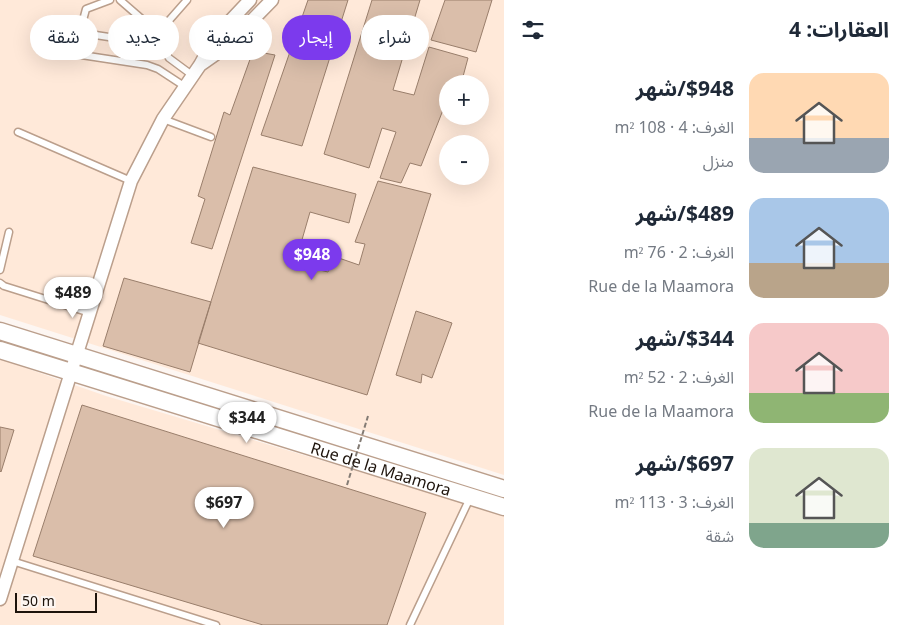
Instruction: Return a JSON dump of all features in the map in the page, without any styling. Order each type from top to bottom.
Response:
[{"type":"street","points":[[0,599],[131,181],[163,119],[216,36],[250,0]]},
{"type":"street","points":[[192,75],[227,46],[272,0]]},
{"type":"street","name":"Rue de la Maamora","points":[[0,331],[504,489]]},
{"type":"street","name":"Rue de la Maamora","points":[[0,350],[504,507]]},
{"type":"street","points":[[237,424],[242,407]]},
{"type":"lane","points":[[108,37],[86,33],[82,24],[86,8],[110,0]]},
{"type":"lane","points":[[120,0],[137,15]]},
{"type":"lane","points":[[174,15],[187,0]]},
{"type":"lane","points":[[98,58],[147,65],[158,69],[192,75]]},
{"type":"lane","points":[[173,60],[192,75]]},
{"type":"lane","points":[[163,119],[211,137]]},
{"type":"lane","points":[[18,132],[131,181]]},
{"type":"lane","points":[[0,270],[9,232]]},
{"type":"lane","points":[[0,283],[4,286],[90,312]]},
{"type":"lane","points":[[410,625],[471,497]]},
{"type":"lane","points":[[12,561],[216,625]]},
{"type":"path","points":[[347,485],[368,416]]},
{"type":"shaded area","points":[[0,0],[504,0],[504,475],[0,315]]},
{"type":"shaded area","points":[[0,359],[106,396],[504,515],[504,625],[0,625]]},
{"type":"building","points":[[308,0],[348,0],[343,15],[303,15]]},
{"type":"building","points":[[372,0],[420,0],[416,15],[367,15]]},
{"type":"building","points":[[445,0],[492,0],[476,52],[431,40]]},
{"type":"building","points":[[361,35],[361,60],[402,60],[393,90],[414,95],[425,60],[429,60],[429,47],[468,58],[463,75],[439,75],[439,120],[421,166],[410,163],[401,183],[380,178],[396,132],[382,128],[369,168],[324,154]]},
{"type":"building","points":[[272,54],[275,55],[212,249],[191,243],[205,199],[198,196],[224,112],[230,115],[250,60],[272,60]]},
{"type":"building","points":[[287,60],[329,60],[302,146],[261,135]]},
{"type":"building","points":[[253,167],[356,194],[349,223],[310,212],[295,264],[328,272],[333,256],[359,265],[365,244],[355,242],[378,181],[431,194],[367,395],[198,343]]},
{"type":"building","points":[[124,278],[211,302],[190,372],[103,346]]},
{"type":"building","points":[[416,311],[452,323],[432,378],[422,374],[421,383],[396,375]]},
{"type":"building","points":[[82,405],[426,513],[387,625],[263,625],[33,556]]},
{"type":"building","points":[[0,427],[14,430],[1,472],[0,471]]}]
